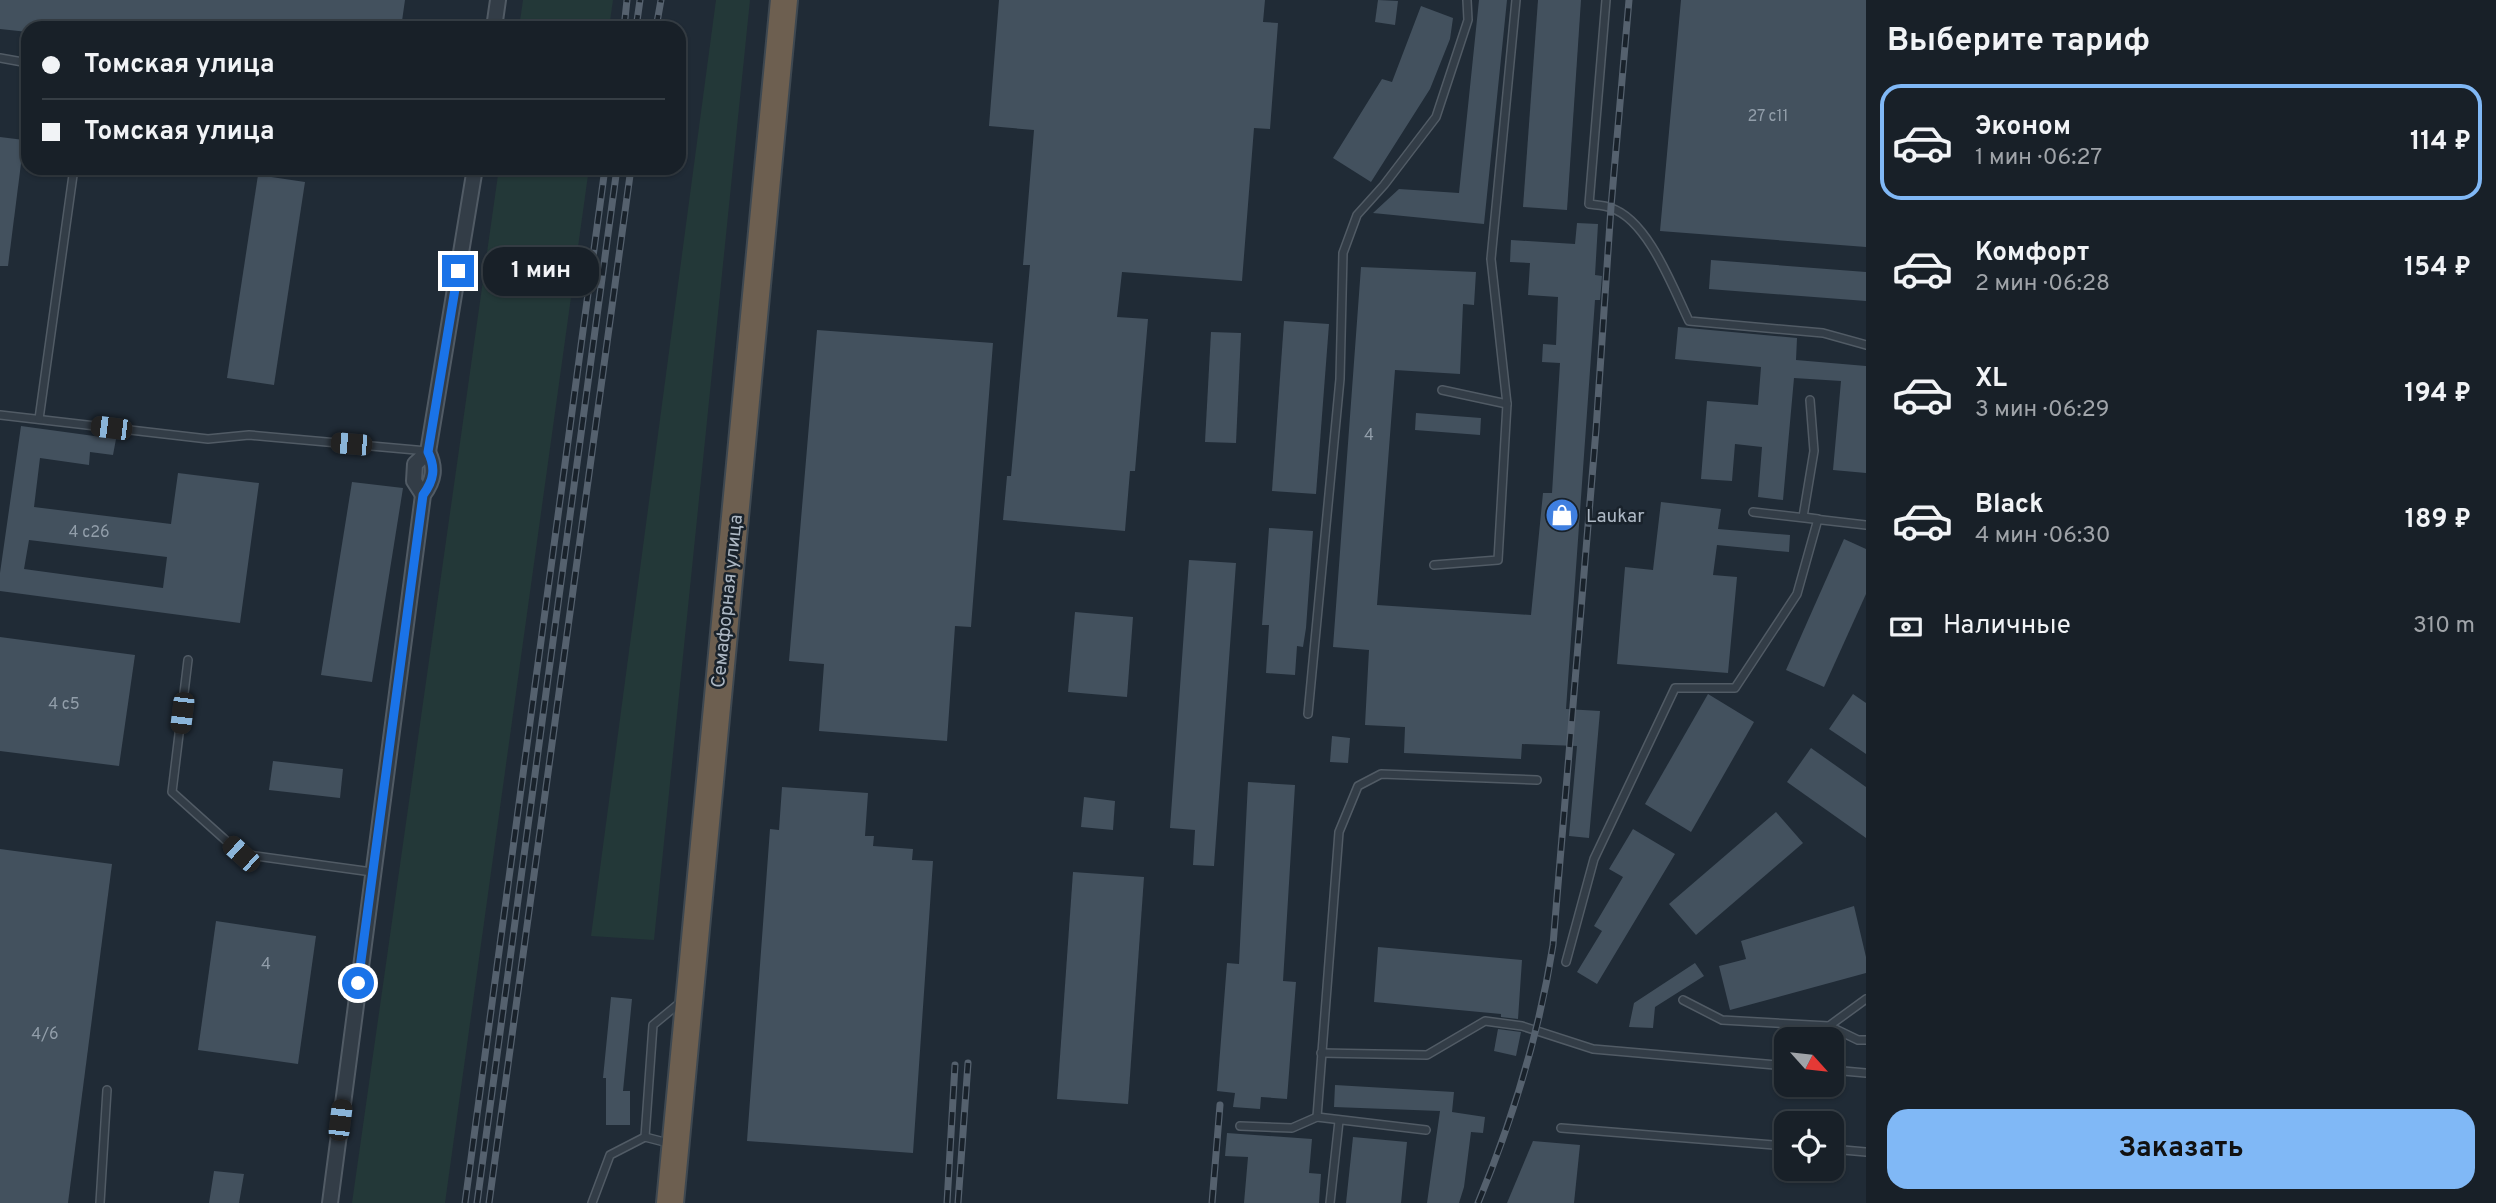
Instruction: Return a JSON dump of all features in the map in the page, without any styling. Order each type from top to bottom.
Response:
[{"type":"highway","name":"Семафорная улица","points":[[670,1203],[784,0]]},
{"type":"street","points":[[495,21],[498,0]]},
{"type":"street","points":[[330,1203],[423,495],[414,481],[415,464],[428,452],[474,175]]},
{"type":"lane","points":[[1308,714],[1340,379],[1343,253],[1357,215],[1384,185],[1436,117],[1468,20],[1467,0]]},
{"type":"lane","points":[[1434,565],[1498,560],[1507,404],[1491,259],[1516,0]]},
{"type":"lane","points":[[1606,0],[1589,204],[1611,208],[1634,224],[1655,250],[1689,321],[1824,332],[1866,345]]},
{"type":"lane","points":[[0,58],[21,61]]},
{"type":"lane","points":[[38,419],[73,175]]},
{"type":"lane","points":[[1442,390],[1507,404]]},
{"type":"lane","points":[[1803,517],[1814,451],[1810,400]]},
{"type":"lane","points":[[0,415],[208,439],[249,435],[428,452]]},
{"type":"lane","points":[[1753,512],[1866,526]]},
{"type":"lane","points":[[1566,962],[1594,859],[1675,688],[1735,688],[1797,594],[1818,519]]},
{"type":"lane","points":[[188,660],[172,792],[241,854],[372,872]]},
{"type":"lane","points":[[1318,1117],[1339,832],[1358,786],[1381,774],[1537,780]]},
{"type":"lane","points":[[645,1137],[653,1025],[688,996]]},
{"type":"lane","points":[[1829,1026],[1866,999]]},
{"type":"lane","points":[[1683,1000],[1722,1020],[1829,1026],[1858,1040],[1866,1040]]},
{"type":"lane","points":[[1321,1053],[1427,1055],[1485,1021],[1522,1026],[1593,1049],[1774,1065]]},
{"type":"lane","points":[[1844,1071],[1866,1073]]},
{"type":"lane","points":[[100,1203],[107,1090]]},
{"type":"lane","points":[[1240,1126],[1292,1128],[1318,1117],[1426,1130]]},
{"type":"lane","points":[[1330,1203],[1339,1121]]},
{"type":"lane","points":[[1561,1128],[1774,1145]]},
{"type":"lane","points":[[592,1203],[610,1155],[645,1137],[675,1145]]},
{"type":"lane","points":[[1844,1150],[1866,1152]]},
{"type":"green space","points":[[523,0],[613,0],[610,21],[520,21]]},
{"type":"green space","points":[[716,0],[750,0],[654,940],[591,936]]},
{"type":"green space","points":[[498,175],[588,175],[445,1203],[352,1203]]},
{"type":"building","points":[[0,0],[405,0],[402,21],[21,21],[21,31],[0,29]]},
{"type":"building","points":[[999,0],[1265,0],[1263,22],[1278,23],[1270,129],[1254,128],[1242,281],[1122,272],[1117,317],[1148,319],[1135,471],[1130,471],[1125,531],[1003,520],[1007,476],[1011,476],[1030,265],[1023,265],[1034,130],[989,126]]},
{"type":"building","points":[[1378,0],[1398,1],[1395,25],[1375,22]]},
{"type":"building","points":[[1479,0],[1507,0],[1484,224],[1373,213],[1399,189],[1459,193]]},
{"type":"building","points":[[1538,0],[1581,0],[1567,210],[1523,207]]},
{"type":"building","points":[[1681,0],[1866,0],[1866,247],[1660,231]]},
{"type":"building","points":[[1421,6],[1453,18],[1450,39],[1430,89],[1371,182],[1333,158],[1382,79],[1392,82]]},
{"type":"building","points":[[0,137],[21,140],[21,164],[8,266],[0,266]]},
{"type":"building","points":[[258,175],[305,182],[274,385],[227,378]]},
{"type":"building","points":[[1577,223],[1598,224],[1595,275],[1602,276],[1600,300],[1595,300],[1566,709],[1600,711],[1589,838],[1569,836],[1577,746],[1522,744],[1521,759],[1404,753],[1405,727],[1365,725],[1369,650],[1333,647],[1361,267],[1476,272],[1474,305],[1463,304],[1460,374],[1395,370],[1377,605],[1531,615],[1543,493],[1552,493],[1560,363],[1542,362],[1543,344],[1556,345],[1558,297],[1528,295],[1530,263],[1510,262],[1511,240],[1575,244]]},
{"type":"building","points":[[1711,260],[1866,272],[1866,301],[1709,289]]},
{"type":"building","points":[[1284,321],[1329,324],[1316,494],[1272,491]]},
{"type":"building","points":[[1678,327],[1797,338],[1796,360],[1866,366],[1866,473],[1833,470],[1841,381],[1794,378],[1783,500],[1758,497],[1762,447],[1735,444],[1732,481],[1701,479],[1707,401],[1758,405],[1761,367],[1675,359]]},
{"type":"building","points":[[817,330],[993,343],[971,627],[955,626],[947,741],[819,731],[824,664],[789,661]]},
{"type":"building","points":[[1211,332],[1241,333],[1236,443],[1205,442]]},
{"type":"building","points":[[1416,413],[1481,418],[1480,435],[1415,430]]},
{"type":"building","points":[[21,426],[116,439],[113,455],[90,452],[89,465],[40,458],[34,507],[171,524],[178,473],[259,483],[240,623],[0,591],[0,573]],"holes":[[[29,540],[167,557],[163,588],[24,569]]]},
{"type":"building","points":[[352,482],[403,488],[372,682],[321,675]]},
{"type":"building","points":[[1661,502],[1721,509],[1718,529],[1790,535],[1789,552],[1717,545],[1713,575],[1737,577],[1728,673],[1617,664],[1625,567],[1653,570]]},
{"type":"building","points":[[1269,528],[1313,531],[1306,628],[1303,647],[1297,646],[1295,675],[1266,673],[1269,625],[1262,625]]},
{"type":"building","points":[[1844,539],[1866,549],[1866,594],[1824,687],[1786,670]]},
{"type":"building","points":[[1189,560],[1236,563],[1214,866],[1193,865],[1195,830],[1170,828]]},
{"type":"building","points":[[1075,612],[1133,617],[1127,697],[1068,692]]},
{"type":"building","points":[[0,637],[135,655],[119,766],[0,751]]},
{"type":"building","points":[[1708,694],[1754,722],[1691,832],[1645,804]]},
{"type":"building","points":[[1853,694],[1866,703],[1866,754],[1829,729]]},
{"type":"building","points":[[1332,736],[1350,738],[1348,763],[1330,762]]},
{"type":"building","points":[[1811,748],[1866,787],[1866,838],[1787,782]]},
{"type":"building","points":[[273,761],[343,769],[340,798],[269,790]]},
{"type":"building","points":[[1248,782],[1295,785],[1283,981],[1296,982],[1287,1099],[1261,1097],[1260,1109],[1233,1107],[1235,1093],[1217,1091],[1227,963],[1239,964]]},
{"type":"building","points":[[782,787],[868,793],[865,836],[874,836],[873,846],[913,849],[912,860],[933,861],[913,1153],[747,1141],[770,829],[779,830]]},
{"type":"building","points":[[1084,797],[1115,801],[1113,830],[1081,827]]},
{"type":"building","points":[[1776,812],[1803,843],[1696,935],[1669,904]]},
{"type":"building","points":[[1633,829],[1675,854],[1597,984],[1577,972],[1602,931],[1594,926],[1623,877],[1609,869]]},
{"type":"building","points":[[0,849],[112,864],[68,1203],[0,1203]]},
{"type":"building","points":[[1073,872],[1144,877],[1128,1104],[1057,1099]]},
{"type":"building","points":[[1854,906],[1866,957],[1866,973],[1730,1010],[1719,966],[1746,959],[1741,941]]},
{"type":"building","points":[[216,921],[316,936],[298,1064],[198,1050]]},
{"type":"building","points":[[1378,947],[1522,960],[1518,1019],[1501,1017],[1501,1014],[1374,1002]]},
{"type":"building","points":[[1695,963],[1704,976],[1655,1007],[1653,1028],[1629,1027],[1634,1003]]},
{"type":"building","points":[[611,997],[632,999],[623,1091],[630,1091],[630,1125],[606,1125],[606,1078],[603,1078]]},
{"type":"building","points":[[1498,1029],[1521,1032],[1516,1056],[1494,1051]]},
{"type":"building","points":[[1335,1085],[1454,1092],[1452,1112],[1485,1117],[1483,1133],[1471,1132],[1464,1187],[1459,1203],[1427,1203],[1440,1111],[1334,1107]]},
{"type":"building","points":[[1227,1133],[1312,1139],[1309,1173],[1321,1174],[1319,1203],[1244,1203],[1248,1157],[1225,1156]]},
{"type":"building","points":[[1353,1137],[1407,1142],[1401,1203],[1346,1203]]},
{"type":"building","points":[[1533,1141],[1580,1145],[1574,1203],[1507,1203]]},
{"type":"building","points":[[214,1171],[244,1174],[239,1203],[209,1203]]},
{"type":"railway","points":[[625,21],[627,0]]},
{"type":"railway","points":[[637,21],[640,0]]},
{"type":"railway","points":[[657,21],[661,0]]},
{"type":"railway","points":[[1478,1203],[1503,1140],[1523,1076],[1553,945],[1629,0]]},
{"type":"railway","points":[[465,1203],[604,175]]},
{"type":"railway","points":[[477,1203],[616,175]]},
{"type":"railway","points":[[489,1203],[630,175]]},
{"type":"railway","points":[[958,1203],[968,1063]]},
{"type":"railway","points":[[947,1203],[955,1065]]},
{"type":"railway","points":[[1212,1203],[1220,1105]]},
{"type":"place","name":"Laukar","points":[[1562,515]]},
{"type":"route","points":[[358,983],[423,495],[431,484],[434,463],[428,452],[458,271]]}]
